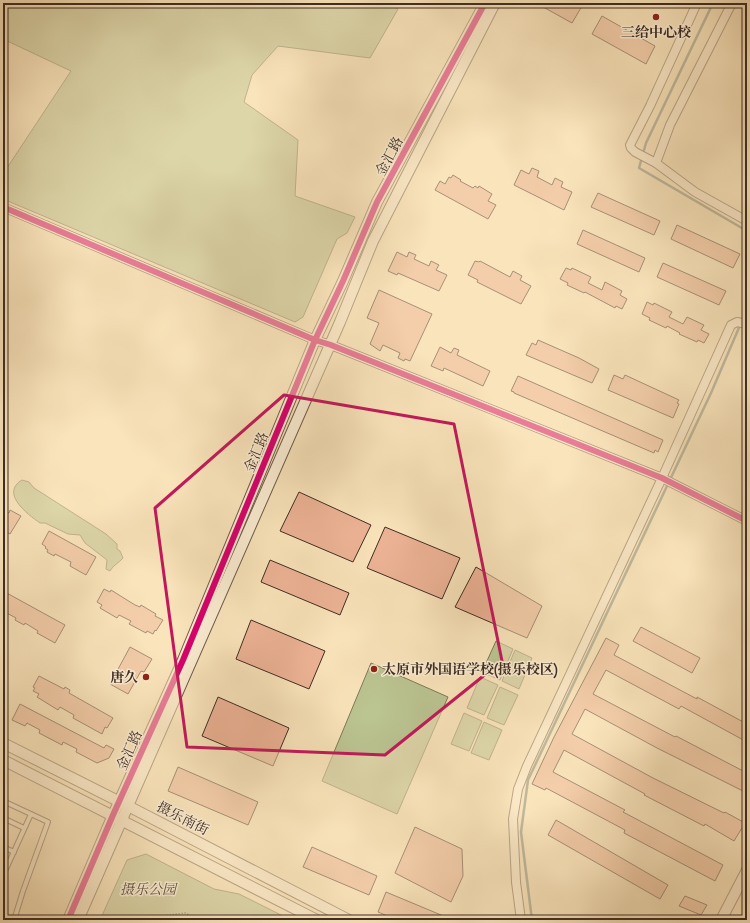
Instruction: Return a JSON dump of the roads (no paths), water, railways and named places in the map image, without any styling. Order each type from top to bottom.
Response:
[{"type":"street","name":"金汇路","points":[[124,803],[315,340],[378,202],[485,3]]},
{"type":"street","name":"金汇路","points":[[68,920],[124,803],[330,345],[373,241],[495,3]]},
{"type":"street","points":[[697,3],[650,106],[630,145],[635,152],[656,163],[695,192],[747,221]]},
{"type":"street","points":[[656,163],[670,125],[732,3]]},
{"type":"street","points":[[3,207],[315,340],[662,478],[747,521]]},
{"type":"street","points":[[521,920],[516,882],[513,819],[518,789],[527,766],[662,478],[731,325],[743,323]]},
{"type":"street","name":"摄乐南街","points":[[3,743],[124,803],[348,920]]},
{"type":"street","points":[[3,760],[317,920]]},
{"type":"street","name":"金汇路","points":[[78,920],[117,817]]},
{"type":"street","points":[[721,920],[747,870]]},
{"type":"lane","points":[[3,801],[48,822],[14,920]]},
{"type":"lane","points":[[3,870],[6,869],[31,814]]},
{"type":"lane","points":[[3,818],[24,828]]},
{"type":"lane","points":[[3,847],[14,852]]},
{"type":"waterway","points":[[713,3],[646,143],[639,168],[747,231]]},
{"type":"waterway","points":[[532,920],[521,832],[528,780],[711,393],[747,309]]},
{"type":"place","name":"三给中心校","points":[[656,17]]},
{"type":"place","name":"太原市外国语学校(摄乐校区)","points":[[374,669]]},
{"type":"place","name":"唐久","points":[[146,677]]},
{"type":"park label","name":"摄乐公园","points":[[148,889]]}]
